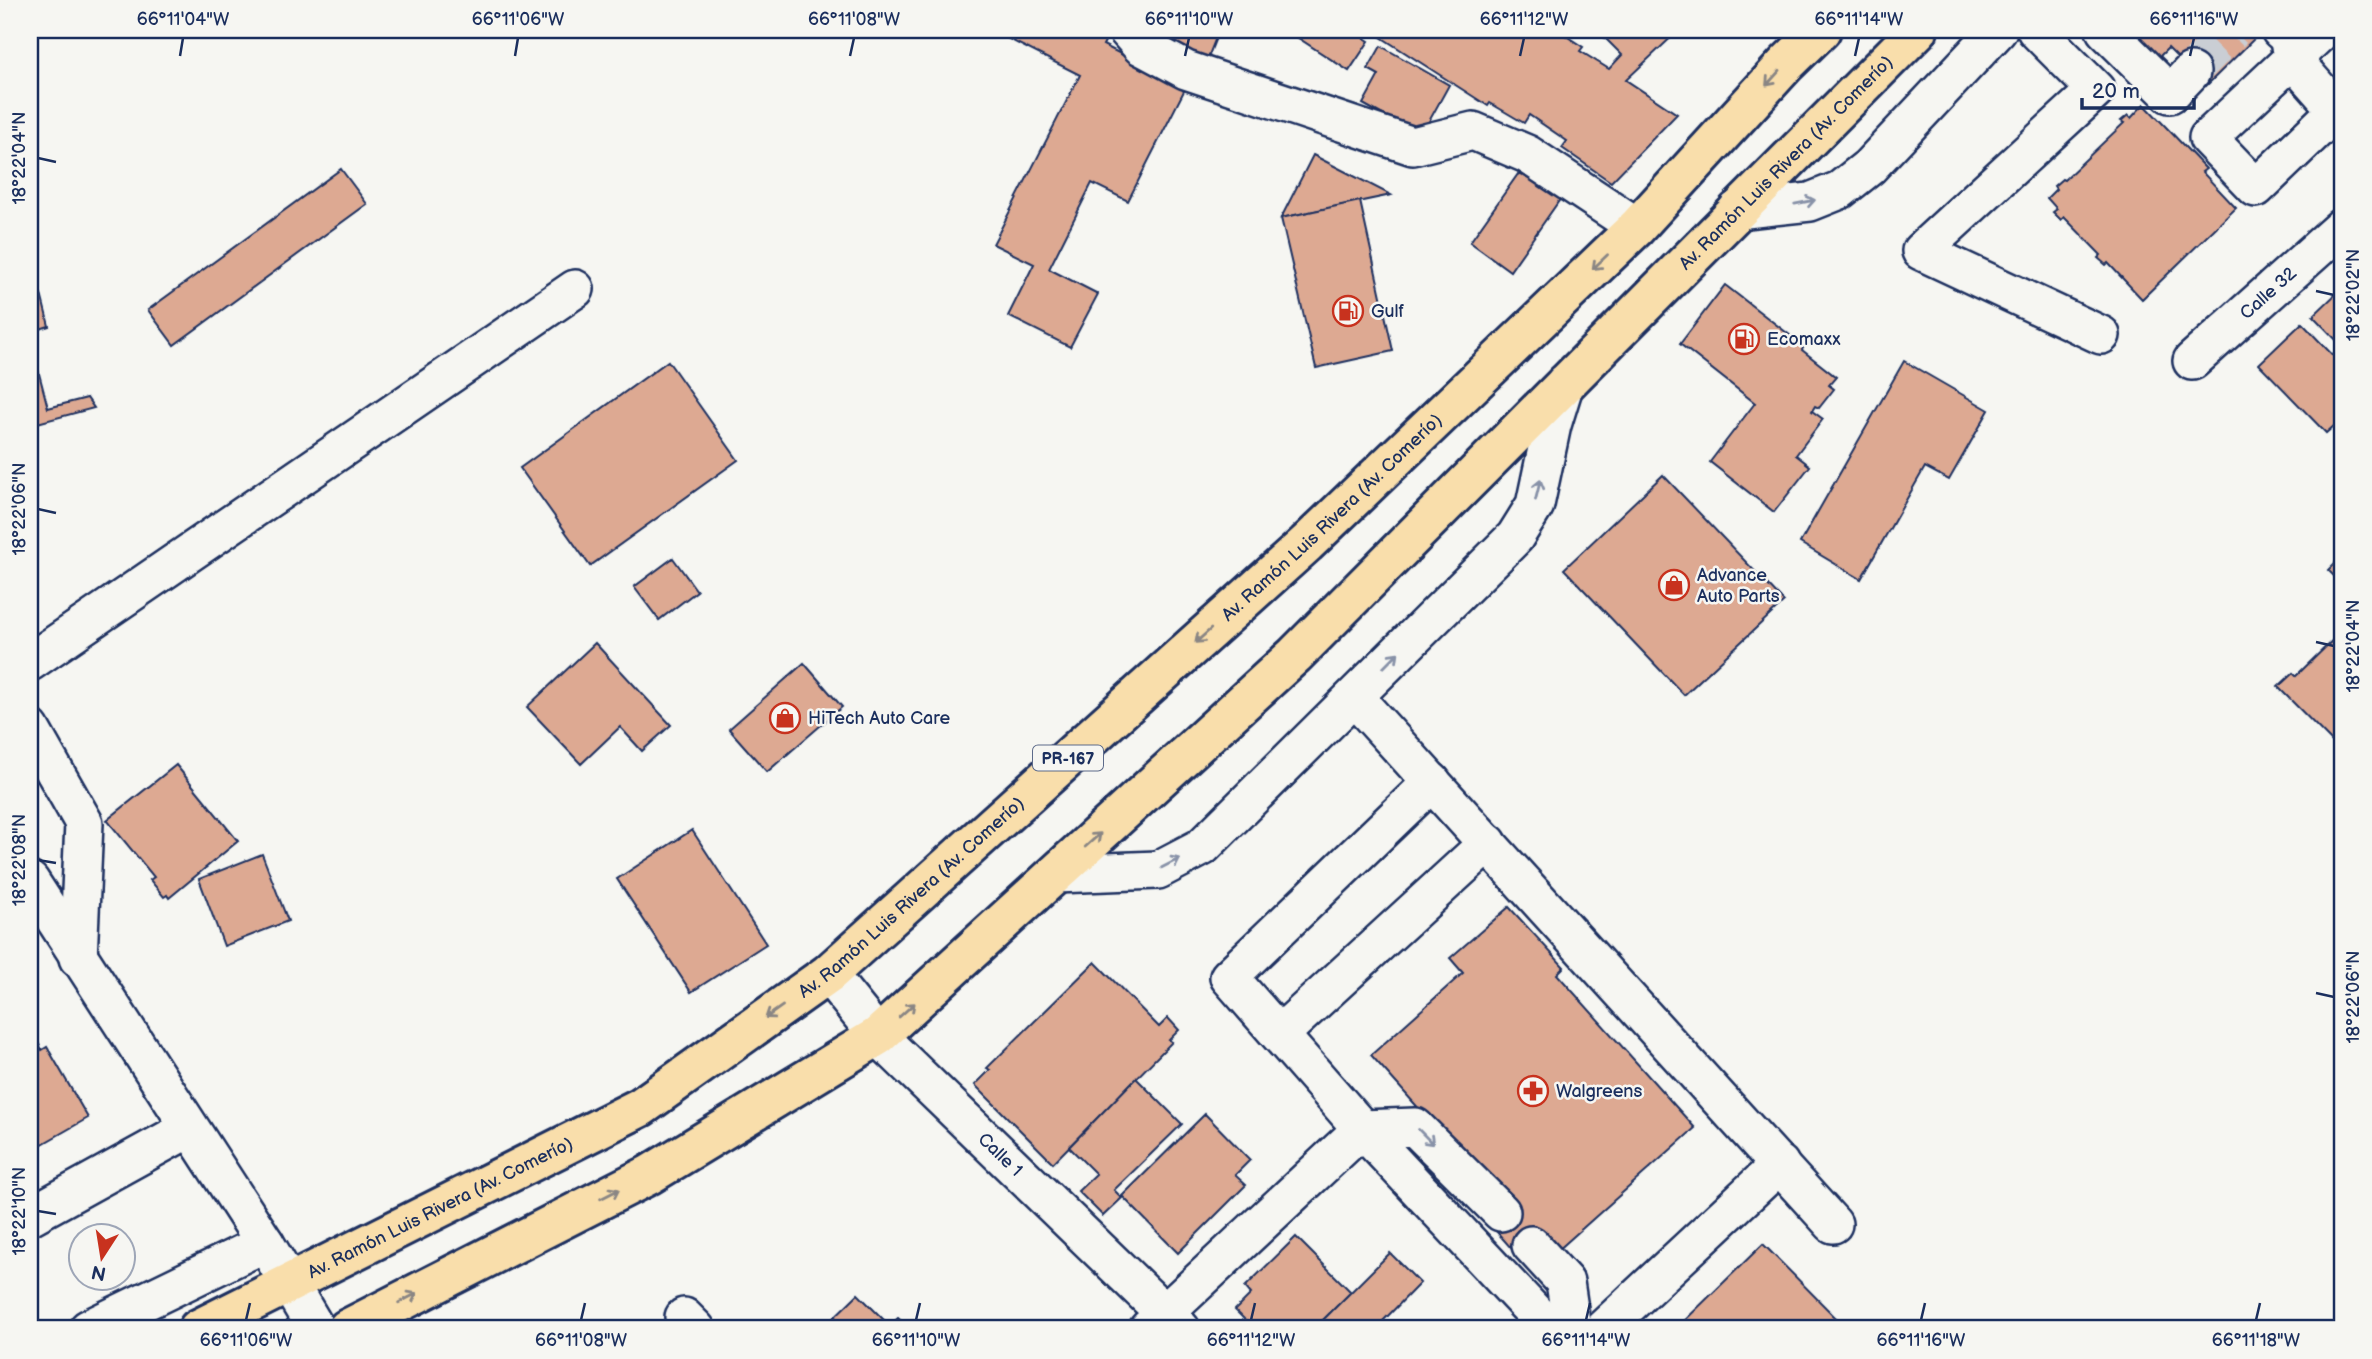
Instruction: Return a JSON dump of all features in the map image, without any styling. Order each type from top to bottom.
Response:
[{"type":"main road","name":"Av. Ramón Luis Rivera (Av. Comerío)","points":[[198,1329],[641,1107],[828,974],[1306,544],[1637,227],[1786,64],[1821,30]]},
{"type":"main road","name":"Av. Ramón Luis Rivera (Av. Comerío)","points":[[347,1329],[649,1175],[878,1037],[1295,655],[1918,30]]},
{"type":"street","points":[[1127,30],[1140,46],[1186,70],[1413,146],[1473,131],[1527,154],[1637,227]]},
{"type":"street","points":[[1737,210],[1810,202],[1840,190],[1869,167],[1997,30]]},
{"type":"street","points":[[2036,30],[2096,90],[1921,251],[2101,335]]},
{"type":"street","points":[[2105,30],[2170,94],[2191,72]]},
{"type":"street","points":[[2286,45],[2323,30]]},
{"type":"street","name":"Calle 32","points":[[2192,361],[2342,227]]},
{"type":"street","points":[[30,662],[575,289]]},
{"type":"street","points":[[1056,874],[1158,870],[1202,847],[1515,537],[1535,505],[1552,425],[1565,383]]},
{"type":"street","points":[[1354,697],[1833,1224]]},
{"type":"street","points":[[30,728],[84,823],[78,958]]},
{"type":"street","points":[[1432,782],[1228,977],[1362,1129],[1550,1329]]},
{"type":"street","points":[[1280,1034],[1488,843]]},
{"type":"street","points":[[30,881],[188,1129],[265,1243],[316,1329]]},
{"type":"street","name":"Calle 1","points":[[828,974],[878,1037],[1164,1324]]},
{"type":"street","points":[[1164,1324],[1362,1129],[1415,1127],[1501,1212]]},
{"type":"street","points":[[30,1216],[188,1129]]},
{"type":"street","points":[[1603,1329],[1780,1164]]},
{"type":"street","points":[[88,1329],[265,1243]]},
{"type":"street","points":[[1531,1245],[1565,1282],[1572,1329]]},
{"type":"building","points":[[991,30],[1111,30],[1103,45],[1186,87],[1128,201],[1092,183],[1049,269],[1098,294],[1070,347],[1008,316],[1034,264],[993,244],[1080,75]]},
{"type":"building","points":[[1149,30],[1219,30],[1207,60]]},
{"type":"building","points":[[1286,30],[1352,30],[1369,41],[1349,71]]},
{"type":"building","points":[[1370,30],[1557,30],[1583,47],[1580,51],[1609,69],[1622,55],[1597,30],[1679,30],[1626,80],[1677,114],[1611,182],[1562,148],[1567,141],[1529,115],[1524,123],[1490,103],[1488,106]]},
{"type":"building","points":[[2119,30],[2255,30],[2259,34],[2206,86],[2168,48],[2152,64]]},
{"type":"building","points":[[1381,46],[1449,85],[1421,136],[1363,104],[1379,75],[1368,69]]},
{"type":"building","points":[[2144,104],[2206,169],[2202,172],[2236,208],[2142,299],[2108,263],[2106,265],[2098,258],[2101,255],[2064,217],[2061,220],[2053,212],[2057,209],[2047,198],[2056,189],[2054,186],[2064,180],[2124,123],[2121,121],[2128,115],[2131,118]]},
{"type":"building","points":[[1313,155],[1391,195],[1281,218]]},
{"type":"building","points":[[341,169],[367,204],[174,345],[148,310]]},
{"type":"building","points":[[1526,170],[1563,195],[1510,271],[1470,242],[1518,174],[1522,176]]},
{"type":"building","points":[[1360,201],[1393,351],[1316,368],[1281,218]]},
{"type":"building","points":[[1725,285],[1804,346],[1802,350],[1836,377],[1829,385],[1834,389],[1819,408],[1815,406],[1812,411],[1823,419],[1796,455],[1810,466],[1774,512],[1710,462],[1755,403],[1680,344]]},
{"type":"building","points":[[2342,288],[2342,346],[2313,316]]},
{"type":"building","points":[[41,294],[49,326],[30,332],[30,298]]},
{"type":"building","points":[[2302,323],[2342,365],[2342,435],[2334,426],[2326,433],[2259,364]]},
{"type":"building","points":[[30,339],[48,408],[87,398],[94,408],[30,425]]},
{"type":"building","points":[[668,361],[738,460],[590,566],[520,468]]},
{"type":"building","points":[[1904,361],[1989,410],[1949,480],[1925,467],[1861,579],[1800,543]]},
{"type":"building","name":"Advance Auto Parts","points":[[1663,475],[1784,602],[1684,695],[1564,569]]},
{"type":"building","points":[[2342,556],[2342,584],[2328,570]]},
{"type":"building","points":[[673,558],[697,591],[659,620],[634,587]]},
{"type":"building","points":[[2342,631],[2342,752],[2278,687],[2293,673],[2296,676]]},
{"type":"building","points":[[595,643],[671,725],[642,751],[620,727],[581,764],[527,707]]},
{"type":"building","name":"HiTech Auto Care","points":[[804,663],[842,707],[767,772],[729,729]]},
{"type":"building","points":[[176,765],[238,841],[169,898],[167,895],[164,897],[150,880],[154,877],[107,820]]},
{"type":"building","points":[[692,830],[766,944],[691,992],[617,879]]},
{"type":"building","points":[[262,854],[288,921],[224,946],[199,879]]},
{"type":"building","name":"Walgreens","points":[[1509,907],[1564,967],[1557,974],[1695,1128],[1556,1252],[1518,1256],[1489,1223],[1507,1207],[1371,1055],[1463,973],[1450,958]]},
{"type":"building","points":[[1095,962],[1159,1027],[1168,1018],[1179,1030],[1169,1040],[1172,1042],[1053,1163],[975,1085],[990,1070],[987,1068]]},
{"type":"building","points":[[30,1028],[42,1050],[47,1047],[88,1118],[30,1151]]},
{"type":"building","points":[[1136,1078],[1182,1124],[1114,1190],[1121,1197],[1205,1114],[1250,1160],[1235,1175],[1246,1185],[1178,1253],[1123,1197],[1103,1216],[1078,1191],[1096,1174],[1069,1147]]},
{"type":"building","points":[[1296,1237],[1351,1292],[1314,1329],[1254,1329],[1235,1310],[1251,1294],[1245,1287]]},
{"type":"building","points":[[1763,1244],[1847,1329],[1676,1329]]},
{"type":"building","points":[[1390,1253],[1420,1283],[1381,1323],[1388,1329],[1314,1329]]},
{"type":"building","points":[[858,1294],[890,1326],[898,1318],[909,1329],[822,1329]]},
{"type":"building","points":[[2339,1317],[2342,1317],[2342,1329],[2337,1329]]},
{"type":"tunnel","points":[[2191,72],[2233,30]]},
{"type":"place","name":"Gulf","points":[[1348,311]]},
{"type":"place","name":"Ecomaxx","points":[[1744,339]]},
{"type":"place","name":"Advance Auto Parts","points":[[1674,585]]},
{"type":"place","name":"HiTech Auto Care","points":[[785,718]]},
{"type":"place","name":"Walgreens","points":[[1533,1091]]}]
